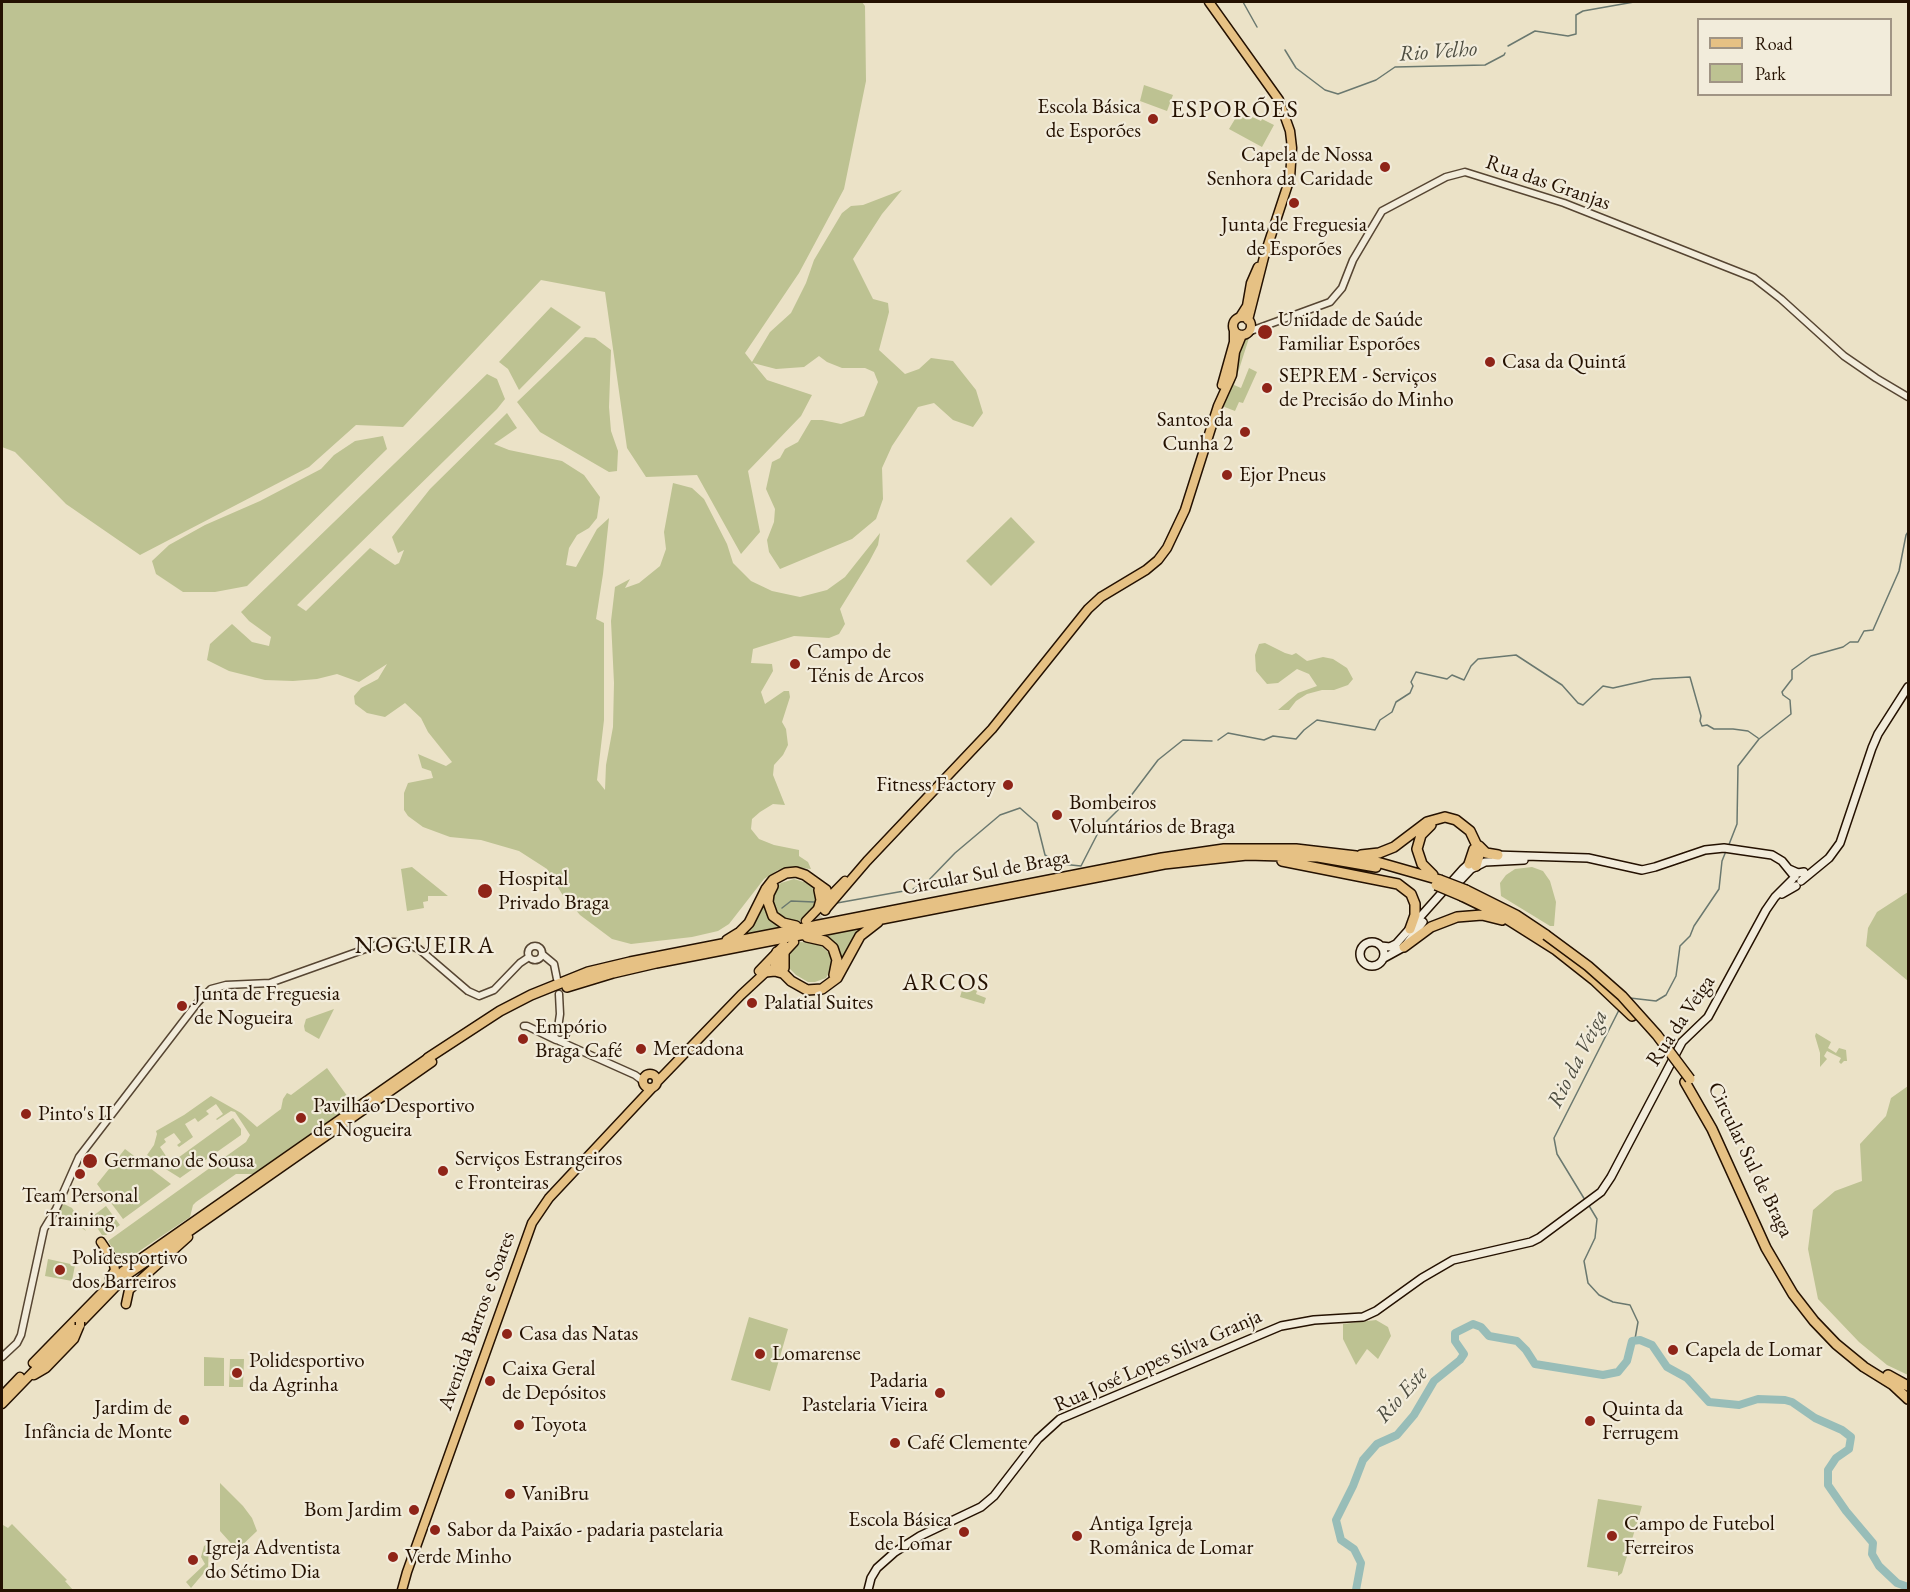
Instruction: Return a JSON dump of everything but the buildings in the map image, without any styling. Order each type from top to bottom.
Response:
[{"type":"highway","points":[[1356,856],[1379,853],[1394,848],[1421,826],[1438,818],[1451,818],[1461,823],[1470,831],[1475,847],[1486,853],[1498,855]]},
{"type":"highway","points":[[1438,883],[1417,855],[1419,839],[1424,831],[1437,823],[1454,824],[1464,830],[1480,852],[1477,863]]},
{"type":"highway","name":"Circular Sul de Braga","points":[[430,1060],[500,1011],[576,976],[804,924],[895,913],[1153,859],[1278,848],[1356,856],[1438,883],[1516,915],[1544,938]]},
{"type":"highway","points":[[1208,854],[1215,860],[1273,860],[1300,863],[1398,884],[1411,894],[1415,904],[1415,915],[1410,929]]},
{"type":"highway","name":"Circular Sul de Braga","points":[[1208,854],[1318,857],[1370,866],[1438,883]]},
{"type":"highway","points":[[719,944],[745,928],[766,889],[781,874],[801,873],[821,888]]},
{"type":"highway","points":[[804,924],[783,923],[773,916],[768,902],[771,890],[780,880],[792,876],[802,878],[821,888],[832,889],[834,894],[822,909]]},
{"type":"highway","points":[[821,888],[822,909]]},
{"type":"highway","name":"Circular Sul de Braga","points":[[1464,893],[1544,938],[1588,966],[1627,1002],[1657,1035],[1716,1124],[1771,1245],[1798,1291],[1820,1319],[1846,1344],[1874,1366],[1908,1386]]},
{"type":"highway","name":"Circular Sul de Braga","points":[[430,1060],[514,1010],[580,982],[630,968],[794,939],[884,919],[895,913]]},
{"type":"highway","points":[[1404,947],[1431,927],[1457,917],[1482,915],[1513,922]]},
{"type":"highway","points":[[782,950],[783,970],[802,988],[812,990],[826,988],[839,974],[860,936],[884,919]]},
{"type":"highway","points":[[769,965],[783,970],[802,983],[815,986],[827,982],[836,968],[837,956],[830,944],[819,938],[794,939]]},
{"type":"highway","points":[[769,965],[782,950]]},
{"type":"highway","points":[[769,965],[775,971],[783,970]]},
{"type":"highway","name":"Circular Sul de Braga","points":[[1687,1080],[1766,1248],[1792,1294],[1836,1344],[1864,1367],[1893,1385]]},
{"type":"highway","points":[[1893,1385],[1908,1392]]},
{"type":"highway","points":[[1893,1385],[1908,1399]]},
{"type":"main road","points":[[834,894],[992,729],[1072,628],[1101,597],[1146,570],[1158,560],[1167,548],[1185,510],[1218,406],[1232,375],[1235,352],[1242,332],[1250,327],[1246,320],[1290,178],[1292,163],[1290,131],[1283,109],[1209,2]]},
{"type":"main road","points":[[1242,332],[1234,322],[1246,320]]},
{"type":"main road","points":[[1795,880],[1829,858],[1840,843],[1872,747],[1908,687]]},
{"type":"main road","points":[[1381,946],[1384,952],[1380,964],[1373,967],[1366,965],[1360,959],[1360,951],[1366,944],[1373,942],[1381,946],[1396,945],[1477,863],[1498,855],[1588,858],[1642,870],[1705,850],[1724,848],[1772,855],[1782,861],[1795,880]]},
{"type":"main road","points":[[1383,958],[1404,947],[1458,882],[1477,863],[1563,858]]},
{"type":"main road","points":[[1788,871],[1798,873],[1815,868]]},
{"type":"main road","points":[[1785,886],[1788,871]]},
{"type":"main road","points":[[1795,880],[1804,872]]},
{"type":"main road","name":"Rua da Veiga","points":[[1601,1192],[1682,1042],[1708,1017],[1772,901],[1785,886],[1795,880]]},
{"type":"main road","name":"Rua da Veiga","points":[[1772,901],[1795,880]]},
{"type":"main road","points":[[804,924],[822,909]]},
{"type":"main road","points":[[782,950],[794,939]]},
{"type":"main road","points":[[647,1081],[668,1072],[769,965]]},
{"type":"main road","points":[[2,1404],[128,1275],[430,1060]]},
{"type":"main road","points":[[2,1396],[123,1271],[430,1060]]},
{"type":"main road","name":"Avenida Barros e Soares","points":[[402,1590],[531,1223],[549,1198],[643,1098],[647,1081]]},
{"type":"main road","name":"Rua José Lopes Silva Granja","points":[[868,1590],[873,1573],[895,1552],[920,1536],[974,1512],[993,1496],[1031,1447],[1048,1428],[1060,1419],[1268,1330],[1306,1321],[1363,1317],[1376,1311],[1422,1278],[1453,1260],[1531,1242],[1601,1192]]},
{"type":"main road","points":[[126,1304],[129,1290],[201,1224]]},
{"type":"main road","points":[[95,1299],[115,1270],[114,1260],[101,1242]]},
{"type":"main road","points":[[114,1260],[128,1262],[154,1244],[160,1244]]},
{"type":"main road","points":[[28,1377],[41,1372],[50,1365],[76,1337],[80,1323]]},
{"type":"street","name":"Rua das Granjas","points":[[1242,332],[1330,302],[1342,288],[1353,260],[1382,211],[1459,173],[1478,175],[1564,203],[1759,280],[1844,356],[1908,397]]},
{"type":"street","points":[[1246,320],[1259,325],[1267,325]]},
{"type":"street","points":[[2,1357],[21,1335],[44,1229],[56,1209],[79,1157],[198,1002],[211,989],[221,985],[270,983],[385,942],[403,943],[418,950],[468,992],[479,996],[494,990],[520,963],[529,957]]},
{"type":"street","points":[[529,957],[529,950],[535,946],[541,950],[542,954],[554,964],[557,979]]},
{"type":"street","points":[[529,957],[536,960],[542,954]]},
{"type":"street","points":[[558,1040],[563,1040],[559,994]]},
{"type":"street","points":[[524,1026],[647,1081]]},
{"type":"street","points":[[541,1032],[561,1031]]},
{"type":"street","points":[[558,1040],[554,1035],[561,1031]]},
{"type":"street","points":[[561,1031],[578,1050]]},
{"type":"green space","points":[[2,2],[862,2],[865,6],[866,81],[844,189],[799,273],[745,353],[752,362],[770,332],[791,313],[806,283],[814,260],[842,213],[851,206],[863,205],[902,190],[882,214],[853,259],[873,299],[888,303],[889,312],[879,350],[905,374],[919,369],[931,358],[953,361],[976,390],[983,413],[973,427],[953,420],[934,403],[918,407],[892,446],[882,468],[883,499],[876,519],[852,539],[780,569],[769,552],[767,540],[774,522],[775,509],[766,489],[772,462],[780,458],[785,449],[798,442],[811,420],[841,424],[864,416],[878,382],[874,372],[865,368],[842,368],[819,356],[804,367],[776,369],[753,363],[767,380],[812,395],[801,416],[748,471],[760,532],[741,554],[697,475],[646,477],[627,448],[605,292],[541,280],[403,427],[356,425],[309,467],[140,555],[66,504],[15,452],[2,447]]},
{"type":"green space","points":[[1144,85],[1173,95],[1167,111],[1140,101]]},
{"type":"green space","points":[[1250,116],[1274,125],[1262,147],[1229,129],[1235,119]]},
{"type":"green space","points":[[551,307],[581,327],[519,390],[508,369],[499,362]]},
{"type":"green space","points":[[585,337],[595,338],[611,350],[609,407],[611,431],[618,451],[617,471],[609,472],[540,432],[517,402]]},
{"type":"green space","points":[[1247,337],[1249,338],[1234,385],[1241,388],[1249,368],[1257,372],[1243,403],[1239,402],[1235,411],[1222,406],[1237,355]]},
{"type":"green space","points":[[487,374],[497,379],[505,399],[497,409],[297,605],[306,611],[370,548],[395,565],[399,563],[404,550],[398,553],[392,537],[430,489],[507,413],[517,428],[494,444],[509,450],[562,461],[584,475],[600,497],[597,518],[589,528],[577,535],[569,548],[566,565],[576,567],[597,529],[609,518],[596,619],[604,623],[604,720],[597,780],[605,790],[606,765],[613,727],[614,683],[611,621],[615,587],[630,579],[625,588],[639,583],[660,566],[666,549],[664,532],[673,483],[692,488],[704,499],[727,544],[733,563],[751,581],[772,591],[800,597],[827,590],[845,577],[880,533],[878,545],[840,609],[845,624],[839,634],[829,638],[794,636],[753,649],[751,663],[772,664],[773,671],[761,692],[765,704],[784,691],[789,691],[790,697],[782,722],[786,729],[788,745],[774,765],[773,775],[785,805],[773,804],[760,812],[752,819],[751,829],[759,839],[774,845],[799,850],[799,856],[808,862],[811,869],[791,867],[778,870],[764,879],[729,924],[718,931],[692,937],[631,944],[612,939],[580,915],[562,894],[547,869],[519,851],[481,840],[450,837],[423,827],[408,816],[404,810],[404,793],[408,783],[433,778],[431,771],[422,768],[418,754],[446,766],[452,762],[428,732],[421,718],[405,703],[385,717],[367,713],[355,704],[354,696],[361,688],[378,679],[387,664],[359,682],[337,674],[293,681],[265,680],[229,671],[207,660],[210,644],[232,624],[252,642],[269,646],[271,637],[241,612]]},
{"type":"green space","points":[[383,436],[387,449],[247,586],[215,592],[183,592],[156,574],[152,561],[169,545],[321,469],[334,455],[355,441]]},
{"type":"green space","points":[[1011,517],[1035,542],[991,586],[966,561]]},
{"type":"green space","points":[[1265,643],[1285,653],[1292,655],[1296,653],[1307,661],[1323,657],[1333,659],[1347,668],[1353,679],[1348,685],[1334,690],[1307,694],[1296,701],[1289,710],[1278,710],[1298,693],[1317,686],[1309,674],[1297,669],[1278,683],[1267,684],[1256,671],[1255,655],[1259,644]]},
{"type":"green space","points":[[412,867],[448,896],[428,896],[428,901],[423,902],[424,908],[407,911],[401,869]]},
{"type":"green space","points":[[1532,867],[1543,871],[1550,881],[1556,902],[1554,926],[1550,926],[1501,896],[1500,883],[1506,875],[1515,869]]},
{"type":"green space","points":[[794,879],[807,883],[813,888],[816,900],[814,908],[803,920],[796,922],[778,918],[771,898],[775,888],[781,883]]},
{"type":"green space","points":[[1908,892],[1908,981],[1866,946],[1868,928],[1877,912]]},
{"type":"green space","points":[[763,898],[768,916],[782,928],[738,936]]},
{"type":"green space","points":[[866,926],[851,942],[840,967],[840,959],[817,935]]},
{"type":"green space","points":[[796,943],[819,944],[830,954],[832,967],[826,978],[808,982],[788,967],[786,955]]},
{"type":"green space","points":[[963,987],[973,989],[977,991],[976,994],[986,998],[984,1004],[960,997]]},
{"type":"green space","points":[[334,1009],[319,1039],[305,1031],[306,1019]]},
{"type":"green space","points":[[1816,1033],[1831,1042],[1828,1048],[1836,1053],[1839,1048],[1846,1050],[1847,1061],[1841,1064],[1839,1062],[1841,1058],[1827,1051],[1824,1056],[1827,1059],[1820,1067]]},
{"type":"green space","points":[[327,1068],[353,1104],[253,1174],[236,1174],[196,1202],[190,1217],[129,1258],[119,1258],[108,1241],[246,1142],[250,1135],[235,1112],[231,1111],[217,1120],[223,1114],[216,1104],[206,1111],[209,1114],[198,1122],[195,1118],[185,1124],[193,1137],[179,1147],[177,1145],[181,1142],[174,1133],[164,1139],[166,1142],[160,1147],[166,1156],[157,1162],[147,1155],[154,1145],[156,1131],[211,1096],[241,1113],[257,1127],[281,1109],[287,1093],[291,1095]]},
{"type":"green space","points":[[1908,1086],[1908,1375],[1887,1365],[1859,1342],[1818,1299],[1808,1249],[1813,1210],[1835,1191],[1862,1181],[1860,1144],[1886,1116],[1891,1098]]},
{"type":"green space","points":[[233,1118],[241,1129],[241,1135],[180,1178],[164,1168]]},
{"type":"green space","points":[[125,1149],[171,1184],[123,1219],[97,1184]]},
{"type":"green space","points":[[64,1204],[72,1208],[86,1231],[58,1212]]},
{"type":"green space","points":[[106,1206],[120,1225],[106,1235],[102,1235],[92,1220],[93,1216]]},
{"type":"green space","name":"Polidesportivo dos Barreiros","points":[[48,1259],[75,1265],[72,1281],[45,1276]]},
{"type":"green space","name":"Lomarense","points":[[749,1317],[788,1329],[770,1391],[731,1380]]},
{"type":"green space","points":[[1376,1320],[1388,1327],[1391,1336],[1378,1359],[1367,1349],[1356,1365],[1343,1339],[1343,1324]]},
{"type":"green space","name":"Polidesportivo da Agrinha","points":[[204,1357],[224,1358],[224,1386],[204,1386]]},
{"type":"green space","name":"Polidesportivo da Agrinha","points":[[230,1359],[244,1359],[243,1387],[229,1387]]},
{"type":"green space","points":[[220,1483],[243,1506],[252,1518],[257,1531],[237,1550],[220,1531]]},
{"type":"green space","name":"Campo de Futebol Ferreiros","points":[[1598,1499],[1642,1506],[1622,1573],[1618,1576],[1618,1572],[1587,1567]]},
{"type":"green space","points":[[12,1524],[67,1580],[65,1581],[73,1590],[2,1590],[2,1527],[3,1525],[8,1528]]},
{"type":"green space","points":[[209,1543],[208,1568],[191,1588],[186,1582],[205,1564],[201,1557],[204,1546]]},
{"type":"waterway","name":"Rio Velho","points":[[1243,2],[1257,27]]},
{"type":"waterway","name":"Rio Velho","points":[[1508,46],[1535,31],[1568,36],[1576,34],[1576,15],[1583,11],[1634,2]]},
{"type":"waterway","name":"Rio Velho","points":[[1285,50],[1296,68],[1325,90],[1338,94],[1376,80],[1395,67],[1485,65],[1505,53]]},
{"type":"waterway","name":"Rio da Veiga","points":[[1728,847],[1737,824],[1738,766],[1759,739],[1791,714],[1790,700],[1782,692],[1792,679],[1792,670],[1811,656],[1843,647],[1850,642],[1858,642],[1864,631],[1873,630],[1899,571],[1908,532]]},
{"type":"waterway","points":[[1218,740],[1228,733],[1264,740],[1273,736],[1296,739],[1317,720],[1375,730],[1380,720],[1392,712],[1396,702],[1410,693],[1413,686],[1411,682],[1416,672],[1447,679],[1452,675],[1464,680],[1471,666],[1478,659],[1516,655],[1562,685],[1578,703],[1583,705],[1603,686],[1613,688],[1653,679],[1690,677],[1702,726],[1748,731],[1758,738]]},
{"type":"waterway","points":[[913,889],[927,882],[955,853],[1000,815],[1020,808],[1037,823],[1045,855],[1061,864],[1081,866],[1101,827],[1127,801],[1158,760],[1183,740],[1212,741]]},
{"type":"waterway","name":"Rio da Veiga","points":[[1629,1000],[1630,998],[1656,1001],[1666,995],[1676,976],[1680,946],[1690,936],[1694,926],[1719,889],[1722,861],[1726,851]]},
{"type":"waterway","points":[[837,903],[904,891]]},
{"type":"waterway","points":[[782,908],[791,901],[814,902]]},
{"type":"waterway","name":"Rio da Veiga","points":[[1585,1200],[1557,1154],[1554,1138],[1619,1010]]},
{"type":"waterway","name":"Rio da Veiga","points":[[1588,1204],[1597,1219],[1595,1238],[1584,1261],[1588,1283],[1599,1295],[1613,1302],[1630,1305],[1638,1322],[1635,1339]]},
{"type":"waterway","name":"Rio Este","points":[[1356,1590],[1361,1563],[1354,1549],[1341,1540],[1336,1520],[1363,1460],[1377,1444],[1397,1435],[1414,1415],[1434,1381],[1460,1360],[1464,1354],[1455,1341],[1455,1333],[1473,1324],[1481,1327],[1489,1336],[1517,1341],[1535,1364],[1603,1375],[1618,1372],[1627,1361],[1632,1341],[1640,1340],[1652,1345],[1667,1367],[1687,1378],[1709,1402],[1739,1405],[1758,1399],[1785,1400],[1792,1402],[1815,1418],[1842,1430],[1851,1437],[1849,1449],[1836,1458],[1828,1470],[1828,1485],[1873,1543],[1872,1554],[1879,1566],[1897,1583],[1908,1587]]},
{"type":"tunnel","points":[[806,929],[825,910]]},
{"type":"place","name":"Escola Básica de Esporões","points":[[1153,119]]},
{"type":"place","name":"Capela de Nossa Senhora da Caridade","points":[[1385,167]]},
{"type":"place","name":"Junta de Freguesia de Esporões","points":[[1294,203]]},
{"type":"place","name":"Unidade de Saúde Familiar Esporões","points":[[1265,332]]},
{"type":"place","name":"Casa da Quintã","points":[[1490,362]]},
{"type":"place","name":"SEPREM - Serviços de Precisão do Minho","points":[[1267,388]]},
{"type":"place","name":"Santos da Cunha 2","points":[[1245,432]]},
{"type":"place","name":"Ejor Pneus","points":[[1227,475]]},
{"type":"place","name":"Campo de Ténis de Arcos","points":[[795,664]]},
{"type":"place","name":"Fitness Factory","points":[[1008,785]]},
{"type":"place","name":"Bombeiros Voluntários de Braga","points":[[1057,815]]},
{"type":"place","name":"Hospital Privado Braga","points":[[485,891]]},
{"type":"place","name":"Palatial Suites","points":[[752,1003]]},
{"type":"place","name":"Junta de Freguesia de Nogueira","points":[[182,1006]]},
{"type":"place","name":"Empório Braga Café","points":[[523,1039]]},
{"type":"place","name":"Mercadona","points":[[641,1049]]},
{"type":"place","name":"Pinto's II","points":[[26,1114]]},
{"type":"place","name":"Pavilhão Desportivo de Nogueira","points":[[301,1118]]},
{"type":"place","name":"Germano de Sousa","points":[[90,1161]]},
{"type":"place","name":"Serviços Estrangeiros e Fronteiras","points":[[443,1171]]},
{"type":"place","name":"Team Personal Training","points":[[80,1174]]},
{"type":"place","name":"Polidesportivo dos Barreiros","points":[[60,1270]]},
{"type":"place","name":"Casa das Natas","points":[[507,1334]]},
{"type":"place","name":"Capela de Lomar","points":[[1673,1350]]},
{"type":"place","name":"Lomarense","points":[[760,1354]]},
{"type":"place","name":"Polidesportivo da Agrinha","points":[[237,1373]]},
{"type":"place","name":"Caixa Geral de Depósitos","points":[[490,1381]]},
{"type":"place","name":"Padaria Pastelaria Vieira","points":[[940,1393]]},
{"type":"place","name":"Jardim de Infância de Monte","points":[[184,1420]]},
{"type":"place","name":"Quinta da Ferrugem","points":[[1590,1421]]},
{"type":"place","name":"Toyota","points":[[519,1425]]},
{"type":"place","name":"Café Clemente","points":[[895,1443]]},
{"type":"place","name":"VaniBru","points":[[510,1494]]},
{"type":"place","name":"Bom Jardim","points":[[414,1510]]},
{"type":"place","name":"Sabor da Paixão - padaria pastelaria","points":[[435,1530]]},
{"type":"place","name":"Escola Básica de Lomar","points":[[964,1532]]},
{"type":"place","name":"Antiga Igreja Românica de Lomar","points":[[1077,1536]]},
{"type":"place","name":"Campo de Futebol Ferreiros","points":[[1612,1536]]},
{"type":"place","name":"Verde Minho","points":[[393,1557]]},
{"type":"place","name":"Igreja Adventista do Sétimo Dia","points":[[193,1560]]},
{"type":"district","name":"ESPORÕES","points":[[1235,110]]},
{"type":"district","name":"NOGUEIRA","points":[[425,946]]},
{"type":"district","name":"ARCOS","points":[[946,983]]}]
